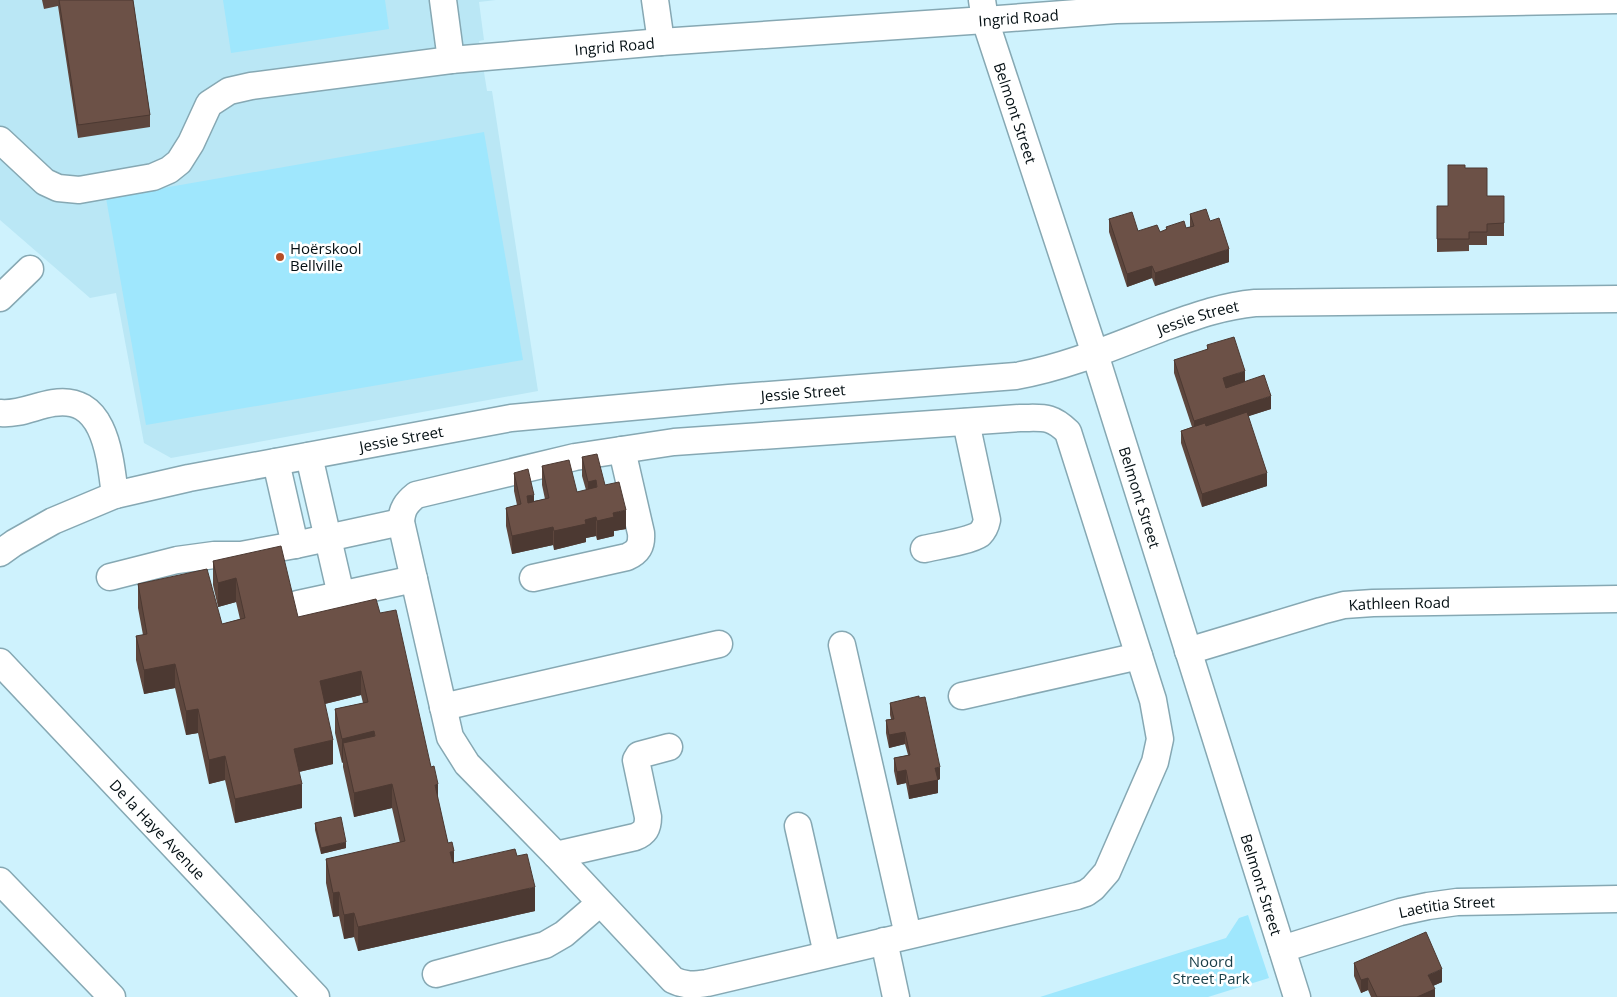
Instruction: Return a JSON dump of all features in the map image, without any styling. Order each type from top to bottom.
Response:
[{"type":"street","points":[[443,0],[451,60]]},
{"type":"street","points":[[655,0],[661,42]]},
{"type":"street","name":"Ingrid Road","points":[[0,140],[45,182],[58,188],[79,190],[153,177],[169,170],[179,162],[192,143],[209,104],[229,91],[251,86],[451,60],[661,42],[983,10],[1116,10],[1235,4],[1617,0]]},
{"type":"street","name":"Belmont Street","points":[[983,10],[1095,354],[1297,997]]},
{"type":"street","points":[[0,298],[30,269]]},
{"type":"street","name":"Jessie Street","points":[[0,553],[14,542],[53,521],[115,495],[189,478],[511,418],[729,398],[1016,376],[1033,373],[1095,354],[1208,311],[1235,305],[1254,303],[1617,298]]},
{"type":"street","points":[[0,413],[13,413],[66,402],[79,406],[90,413],[98,422],[103,433],[115,495]]},
{"type":"street","points":[[1020,418],[1044,418],[1057,421],[1068,432],[1153,700],[1160,740],[1155,762],[1107,872],[1101,880],[1086,892],[1076,896],[707,982],[692,985],[682,984],[673,980],[556,855],[467,764],[450,737],[402,522],[402,510],[408,501],[416,495],[575,457],[622,450],[674,442],[1020,418]]},
{"type":"street","points":[[924,549],[971,538],[985,528],[988,520],[966,422]]},
{"type":"street","points":[[533,578],[627,557],[639,549],[642,541],[641,533],[622,450]]},
{"type":"street","points":[[309,456],[341,594]]},
{"type":"street","points":[[276,462],[295,546]]},
{"type":"street","points":[[284,498],[316,491]]},
{"type":"street","points":[[110,577],[197,556],[241,555],[295,546],[402,522]]},
{"type":"street","points":[[298,604],[414,579]]},
{"type":"street","name":"Kathleen Road","points":[[1188,651],[1321,610],[1344,605],[1617,599]]},
{"type":"street","points":[[443,707],[720,644]]},
{"type":"street","points":[[842,645],[896,938],[896,997]]},
{"type":"street","points":[[962,696],[1139,656]]},
{"type":"street","name":"De la Haye Avenue","points":[[0,662],[316,997]]},
{"type":"street","points":[[556,855],[635,837],[646,830],[648,817],[636,760],[639,754],[669,747]]},
{"type":"street","points":[[798,826],[827,954]]},
{"type":"street","points":[[0,882],[112,997]]},
{"type":"street","name":"Laetitia Street","points":[[1282,949],[1400,912],[1428,906],[1457,902],[1617,899]]},
{"type":"street","points":[[436,974],[546,945],[564,934],[600,904]]},
{"type":"shaded area","name":"Hoërskool Bellville","points":[[0,0],[496,0],[479,2],[484,40],[479,41],[487,91],[492,91],[538,391],[171,458],[144,443],[116,293],[90,298],[0,220]]},
{"type":"green space","points":[[223,0],[385,0],[389,29],[231,53]]},
{"type":"green space","points":[[484,132],[523,360],[146,425],[106,198]]},
{"type":"green space","name":"Noord Street Park","points":[[1248,915],[1269,978],[1208,997],[1040,997],[1226,938],[1239,918]]},
{"type":"building","points":[[59,0],[133,0],[150,115],[78,125]]},
{"type":"building","points":[[1448,165],[1465,165],[1465,168],[1487,168],[1487,196],[1504,196],[1504,223],[1487,224],[1487,232],[1469,232],[1469,239],[1437,239],[1437,206],[1448,206]]},
{"type":"building","points":[[1206,209],[1210,221],[1219,218],[1229,249],[1155,273],[1152,266],[1127,274],[1109,219],[1132,212],[1138,231],[1157,225],[1160,232],[1167,229],[1166,227],[1184,221],[1186,228],[1194,226],[1190,214]]},
{"type":"building","points":[[1234,337],[1245,371],[1223,378],[1226,388],[1264,375],[1271,396],[1194,421],[1174,360],[1208,349],[1207,345]]},
{"type":"building","points":[[1247,412],[1267,473],[1202,494],[1181,431],[1205,423],[1206,426]]},
{"type":"building","points":[[597,454],[605,485],[619,482],[626,510],[613,513],[614,517],[597,521],[596,517],[585,520],[586,524],[554,531],[553,527],[512,536],[506,508],[521,504],[514,473],[528,469],[534,495],[527,496],[528,503],[549,498],[542,466],[569,460],[577,492],[597,487],[596,480],[588,482],[582,457]]},
{"type":"building","points":[[281,546],[298,617],[376,599],[380,613],[396,610],[431,767],[434,766],[438,784],[435,785],[448,843],[452,842],[454,851],[450,852],[453,863],[515,849],[517,856],[527,854],[535,887],[358,927],[354,913],[344,915],[339,892],[333,893],[326,859],[405,841],[392,784],[354,793],[343,743],[375,736],[374,731],[342,739],[335,709],[368,702],[361,671],[320,681],[333,740],[294,749],[302,784],[235,799],[225,756],[209,760],[198,709],[186,711],[175,664],[144,670],[136,636],[147,634],[138,584],[207,569],[222,624],[245,618],[236,578],[218,583],[213,561]]},
{"type":"building","points":[[919,696],[919,698],[925,697],[940,767],[935,768],[938,780],[909,786],[906,770],[897,772],[894,758],[910,755],[905,732],[889,735],[886,720],[894,719],[890,703]]},
{"type":"building","points":[[341,817],[346,842],[321,848],[315,823]]},
{"type":"building","points":[[1426,932],[1442,969],[1428,975],[1435,989],[1417,997],[1377,997],[1368,978],[1361,980],[1354,963]]},
{"type":"place","name":"Hoërskool Bellville","points":[[280,257]]}]
